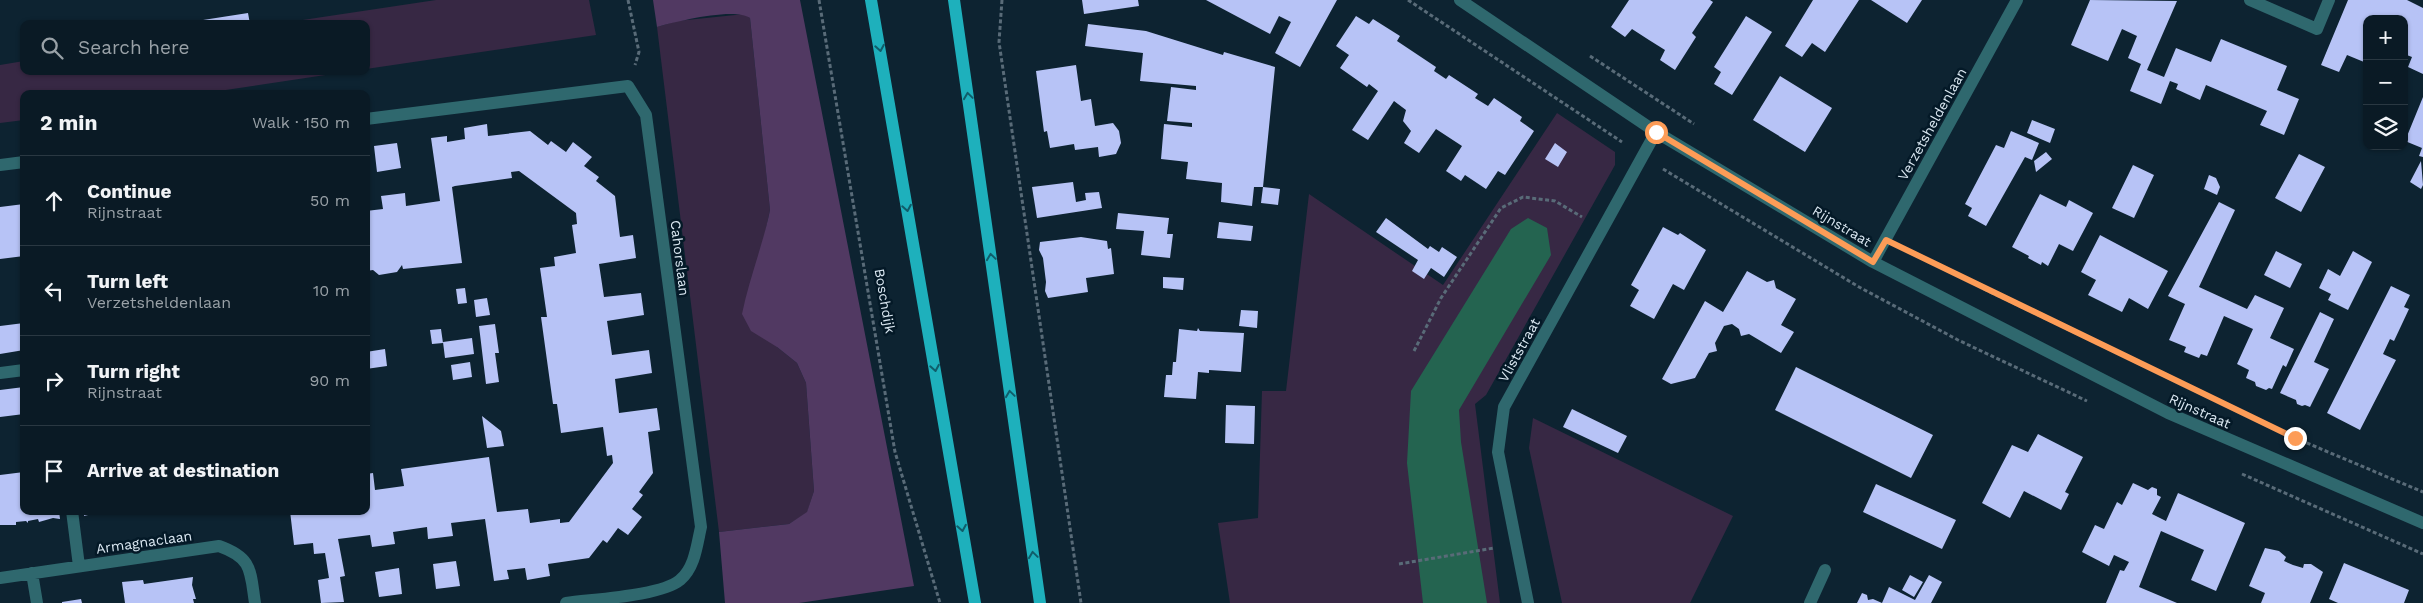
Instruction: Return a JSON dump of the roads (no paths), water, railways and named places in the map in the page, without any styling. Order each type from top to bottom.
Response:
[{"type":"main road","points":[[871,0],[975,603]]},
{"type":"main road","points":[[954,0],[1040,603]]},
{"type":"street","name":"Rijnstraat","points":[[1460,0],[1656,132],[1873,262],[2168,413],[2423,523]]},
{"type":"street","name":"Verzetsheldenlaan","points":[[1873,262],[2017,0]]},
{"type":"street","points":[[2250,0],[2317,29],[2329,0]]},
{"type":"street","name":"Cahorslaan","points":[[370,118],[628,86],[646,115],[700,527],[696,555],[681,580],[661,590],[566,603]]},
{"type":"street","name":"Vliststraat","points":[[1528,603],[1498,452],[1504,407],[1656,132]]},
{"type":"street","points":[[0,165],[20,162]]},
{"type":"street","points":[[0,373],[20,370]]},
{"type":"street","points":[[73,515],[79,566]]},
{"type":"street","name":"Armagnaclaan","points":[[0,578],[219,546],[236,552],[249,566],[255,603]]},
{"type":"street","points":[[1810,603],[1826,570]]},
{"type":"street","points":[[32,573],[37,603]]}]
